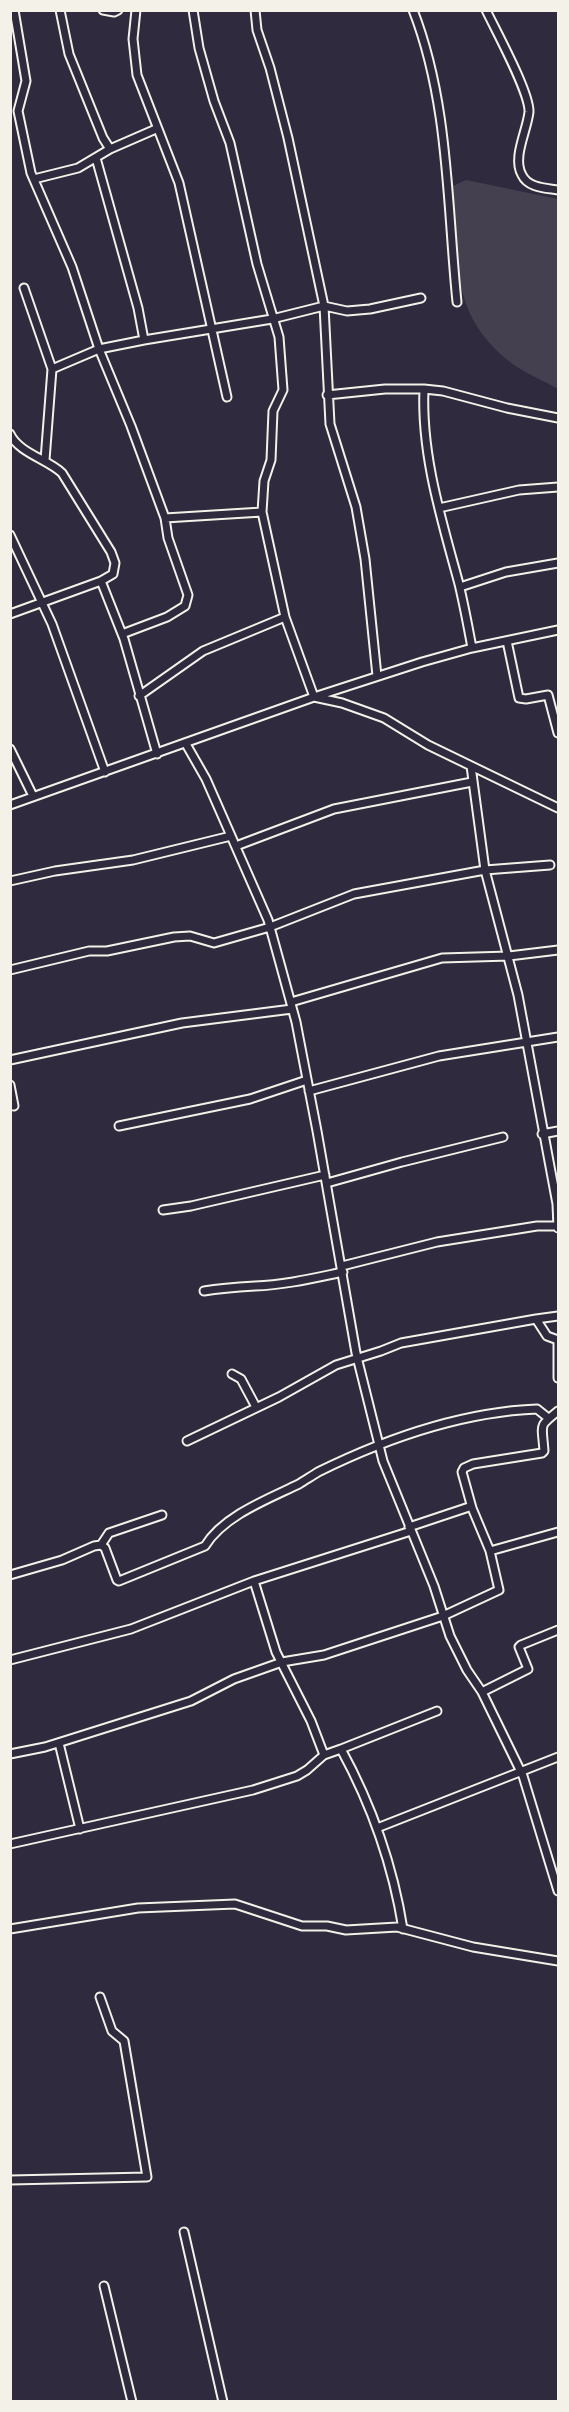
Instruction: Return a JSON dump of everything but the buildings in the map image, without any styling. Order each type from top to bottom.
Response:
[{"type":"street","points":[[14,10],[26,81],[18,111],[34,179],[72,267],[99,349],[165,518],[168,538],[187,588],[188,595],[184,606],[167,617],[122,634]]},
{"type":"street","points":[[60,10],[69,54],[103,138],[110,149]]},
{"type":"street","points":[[103,10],[115,11]]},
{"type":"street","points":[[136,10],[134,54],[137,75],[178,183],[227,397]]},
{"type":"street","points":[[193,10],[200,48],[214,101],[230,143],[241,201],[280,345],[283,390],[273,411],[271,460],[264,481],[262,512],[285,617],[314,697]]},
{"type":"street","points":[[255,10],[257,30],[270,68],[288,138],[324,306],[330,424],[356,507],[377,676]]},
{"type":"street","points":[[413,10],[426,48],[436,96],[458,302]]},
{"type":"street","points":[[486,10],[515,70],[529,110],[521,149],[520,173],[526,182],[534,186],[558,190]]},
{"type":"street","points":[[34,179],[78,168],[110,149],[156,129]]},
{"type":"street","points":[[96,158],[138,308],[144,340]]},
{"type":"street","points":[[24,288],[52,369],[45,460]]},
{"type":"street","points":[[52,369],[99,349],[144,340],[272,319],[324,306],[347,311],[370,309],[422,298]]},
{"type":"street","points":[[327,394],[385,389],[424,389],[443,391],[558,418]]},
{"type":"street","points":[[424,389],[423,420],[439,508],[460,588],[472,648]]},
{"type":"street","points":[[10,434],[18,446],[62,472],[111,552],[115,563],[112,574],[101,582],[10,614]]},
{"type":"street","points":[[439,508],[519,490],[558,487]]},
{"type":"street","points":[[165,518],[262,512]]},
{"type":"street","points":[[10,535],[42,602],[105,772]]},
{"type":"street","points":[[460,588],[506,573],[558,563]]},
{"type":"street","points":[[101,582],[122,634],[157,754]]},
{"type":"street","points":[[139,696],[203,651],[285,617]]},
{"type":"street","points":[[10,805],[377,676],[472,648],[558,630]]},
{"type":"street","points":[[507,641],[519,698],[548,695],[558,734]]},
{"type":"street","points":[[314,697],[342,703],[384,718],[428,745],[558,808]]},
{"type":"street","points":[[186,744],[206,779],[270,927],[291,1006],[307,1080],[357,1357],[380,1447],[410,1529],[422,1554],[450,1636],[467,1670],[482,1692],[520,1770],[558,1891]]},
{"type":"street","points":[[10,749],[33,796]]},
{"type":"street","points":[[204,1291],[231,1286],[295,1282],[437,1242],[537,1226],[558,1227],[555,1168],[542,1134],[527,1041],[509,956],[485,870],[471,766]]},
{"type":"street","points":[[236,846],[334,809],[472,782]]},
{"type":"street","points":[[10,881],[55,871],[133,860],[231,836]]},
{"type":"street","points":[[10,970],[89,951],[107,951],[174,937],[190,936],[214,942],[270,927],[354,894],[485,870],[550,865]]},
{"type":"street","points":[[10,1060],[127,1033],[291,1006],[442,958],[509,956],[558,950]]},
{"type":"street","points":[[309,1091],[439,1056],[558,1037]]},
{"type":"street","points":[[119,1126],[148,1118],[250,1099],[307,1080]]},
{"type":"street","points":[[10,1085],[14,1106]]},
{"type":"street","points":[[542,1134],[558,1131]]},
{"type":"street","points":[[163,1210],[326,1179],[503,1137]]},
{"type":"street","points":[[187,1441],[279,1397],[336,1365],[357,1357],[434,1335],[558,1316]]},
{"type":"street","points":[[536,1319],[547,1336],[558,1341],[558,1378]]},
{"type":"street","points":[[232,1374],[242,1379],[256,1407]]},
{"type":"street","points":[[101,1545],[105,1548],[117,1580],[124,1580],[205,1546],[221,1527],[266,1499],[319,1472],[413,1434],[477,1416],[537,1409],[547,1417]]},
{"type":"street","points":[[10,1754],[59,1743],[190,1701],[234,1679],[282,1662],[324,1655],[443,1616],[499,1590],[490,1551],[472,1508],[462,1472],[464,1468],[473,1464],[542,1453],[544,1451],[543,1425],[547,1417],[558,1411]]},
{"type":"street","points":[[10,1660],[131,1629],[254,1581],[469,1507],[472,1508]]},
{"type":"street","points":[[10,1575],[62,1560],[101,1545],[109,1533],[162,1515]]},
{"type":"street","points":[[490,1551],[558,1532]]},
{"type":"street","points":[[254,1581],[276,1652],[311,1721],[324,1755]]},
{"type":"street","points":[[482,1692],[528,1669],[519,1647],[521,1645],[558,1630]]},
{"type":"street","points":[[10,1844],[261,1787],[307,1770],[324,1755],[437,1711]]},
{"type":"street","points":[[59,1743],[80,1829]]},
{"type":"street","points":[[341,1749],[376,1828],[394,1887],[403,1929]]},
{"type":"street","points":[[376,1828],[422,1812],[520,1770],[558,1757]]},
{"type":"street","points":[[10,1929],[138,1908],[235,1904],[302,1926],[327,1926],[346,1930],[385,1926],[473,1947],[558,1961]]},
{"type":"street","points":[[10,2180],[147,2177],[124,2041],[112,2031],[100,1996]]},
{"type":"street","points":[[184,2232],[223,2402]]},
{"type":"street","points":[[104,2286],[132,2402]]},
{"type":"shaded area","points":[[466,180],[558,199],[558,389],[510,362],[490,343],[476,324],[466,304],[457,260],[453,186]]}]
